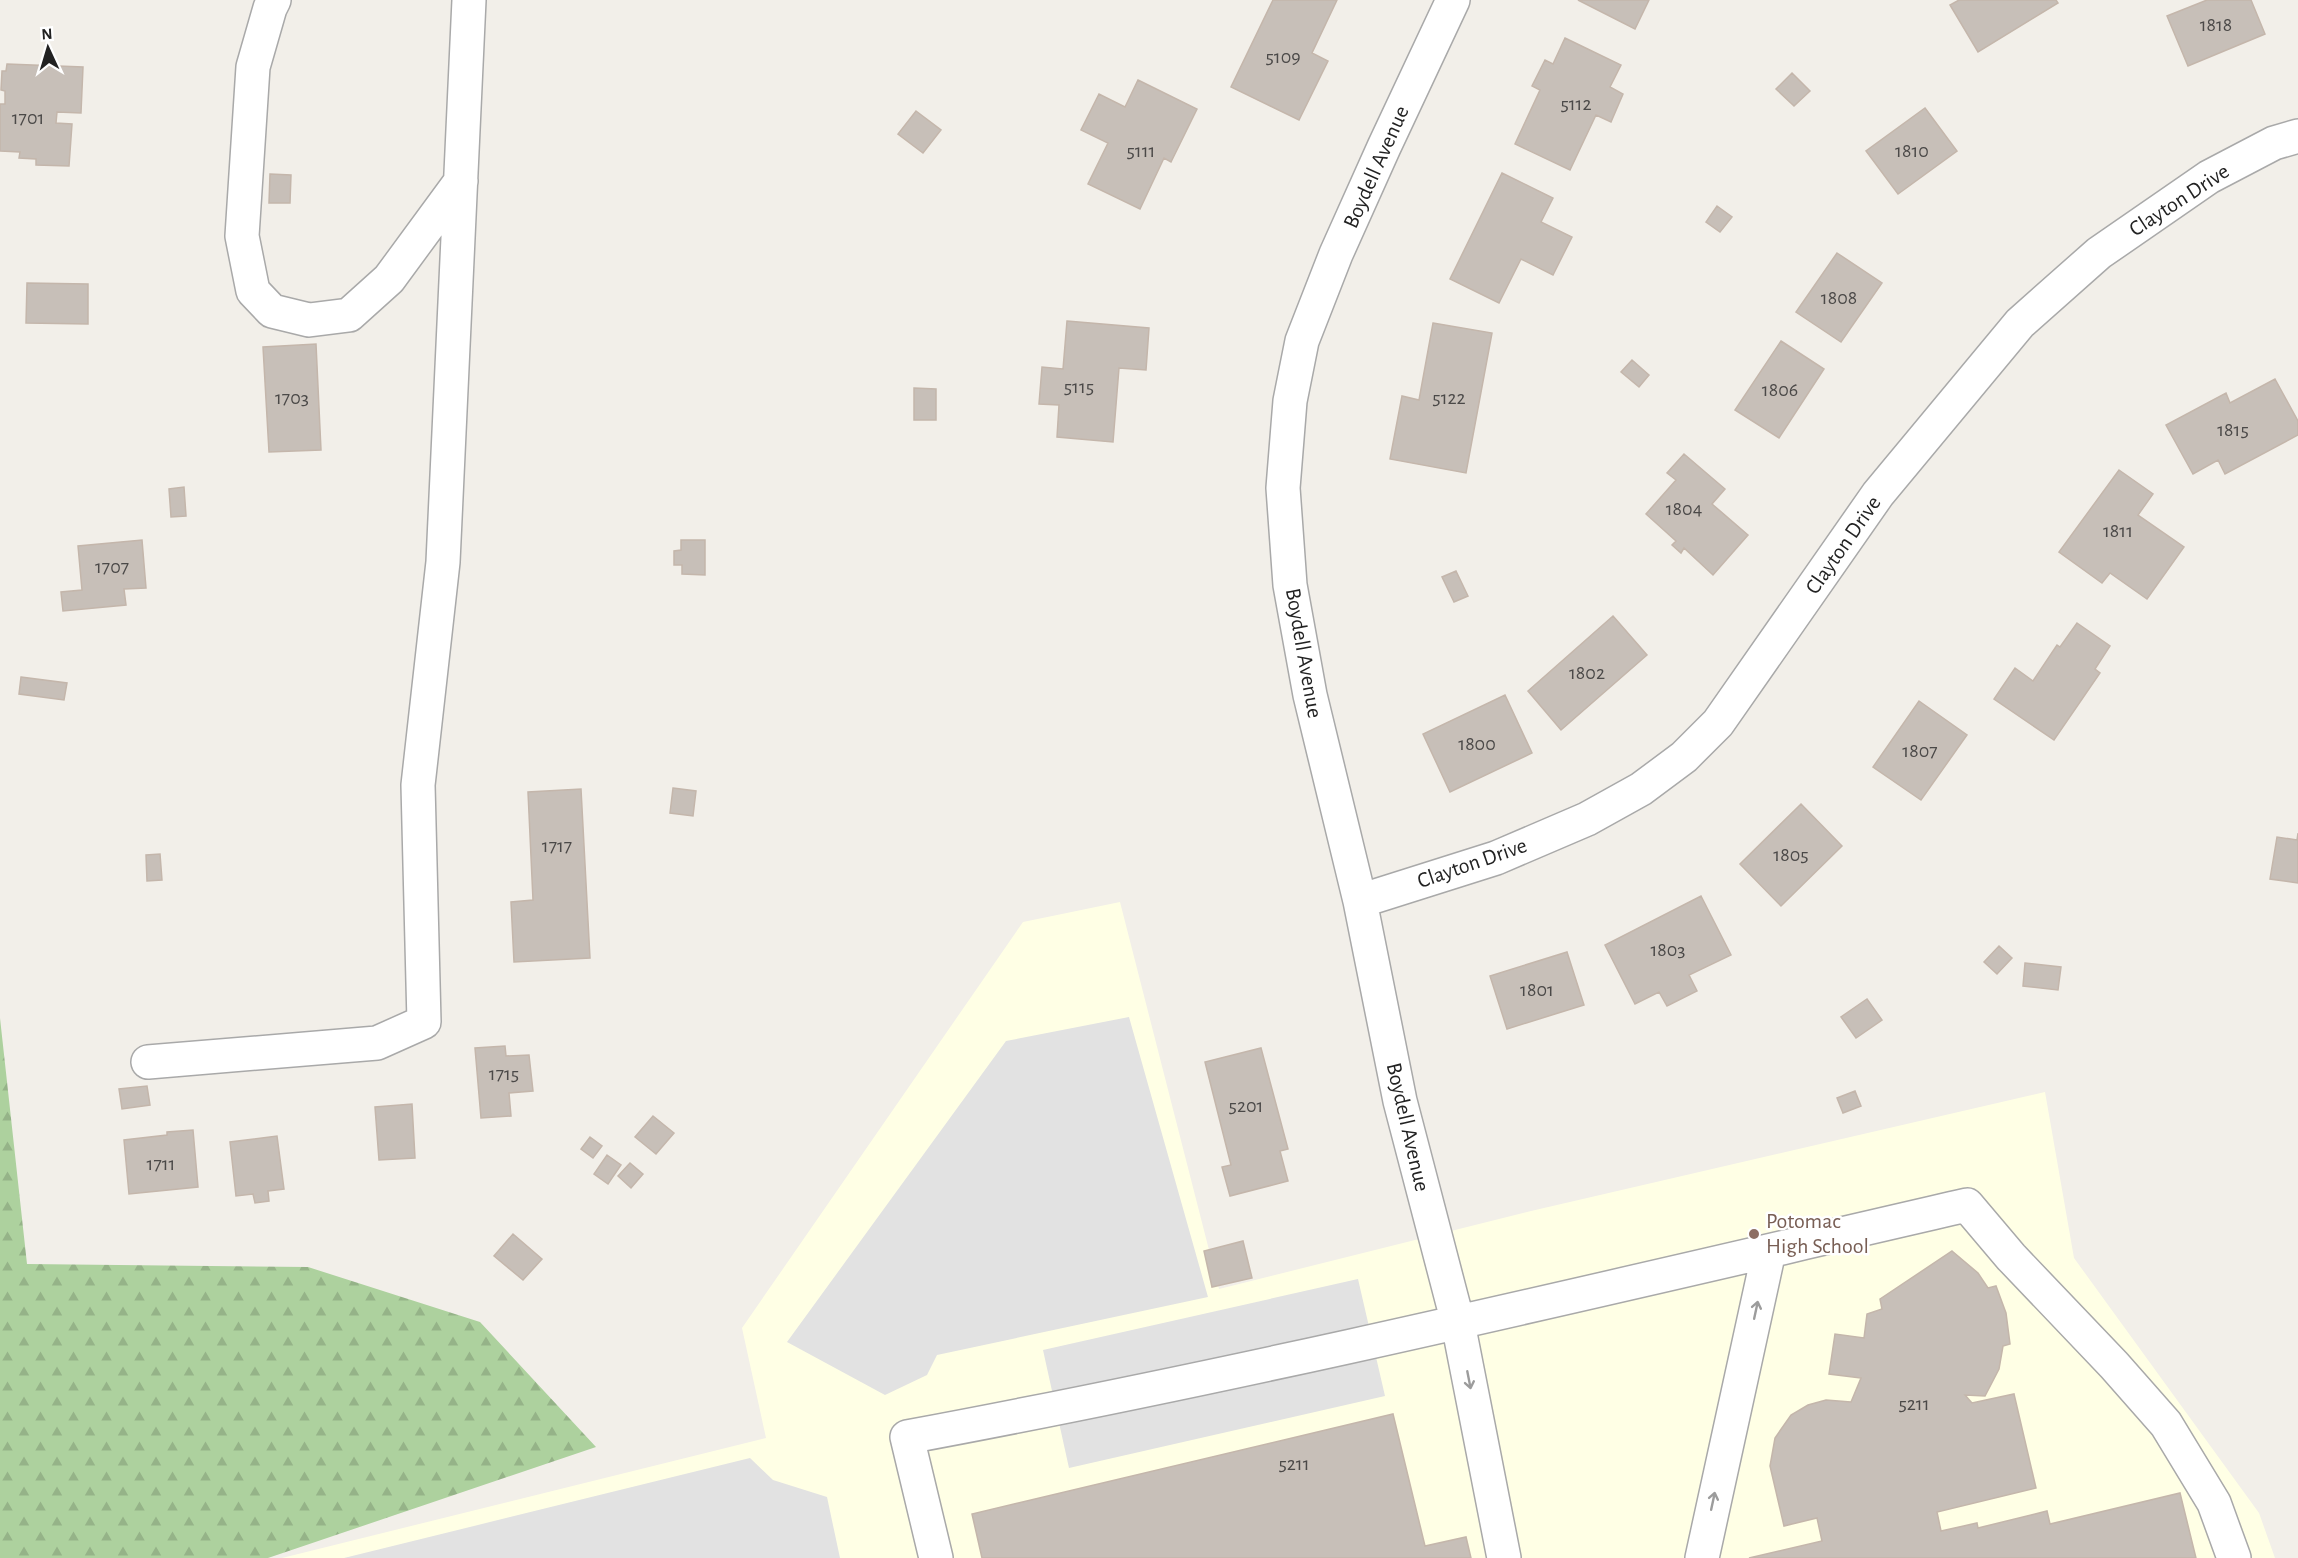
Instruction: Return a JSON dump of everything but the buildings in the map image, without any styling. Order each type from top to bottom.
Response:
[{"type":"street","points":[[274,0],[253,67],[242,236],[253,291],[272,311],[309,320],[349,315],[389,279],[461,181]]},
{"type":"street","points":[[148,1062],[377,1042],[424,1022],[418,785],[443,562],[469,0]]},
{"type":"street","name":"Boydell Avenue","points":[[1453,0],[1384,147],[1302,341],[1290,401],[1283,488],[1290,585],[1310,695],[1360,901],[1400,1101],[1458,1323],[1504,1558]]},
{"type":"street","name":"Clayton Drive","points":[[1360,901],[1496,858],[1587,819],[1641,789],[1684,757],[1718,723],[1878,494],[2020,323],[2099,253],[2210,177],[2274,143],[2298,136]]},
{"type":"street","points":[[936,1558],[907,1437],[1054,1410],[1458,1323],[1967,1205],[2011,1257],[2114,1365],[2166,1424],[2214,1503],[2234,1558]]},
{"type":"street","points":[[1702,1558],[1769,1251]]},
{"type":"shaded area","name":"Potomac High School","points":[[1120,902],[1219,1289],[1531,1211],[2045,1092],[2074,1258],[2259,1513],[2275,1558],[282,1558],[766,1438],[742,1328],[1023,922]]},
{"type":"shaded area","points":[[1129,1017],[1208,1297],[937,1355],[927,1375],[885,1395],[787,1342],[1006,1041]]},
{"type":"shaded area","points":[[1358,1279],[1385,1396],[1069,1468],[1043,1350]]},
{"type":"shaded area","points":[[750,1458],[773,1480],[827,1497],[840,1558],[344,1558]]},
{"type":"green space","points":[[0,1018],[27,1264],[308,1267],[480,1322],[596,1447],[268,1558],[0,1558]]},
{"type":"place","name":"Potomac High School","points":[[1754,1234]]}]
